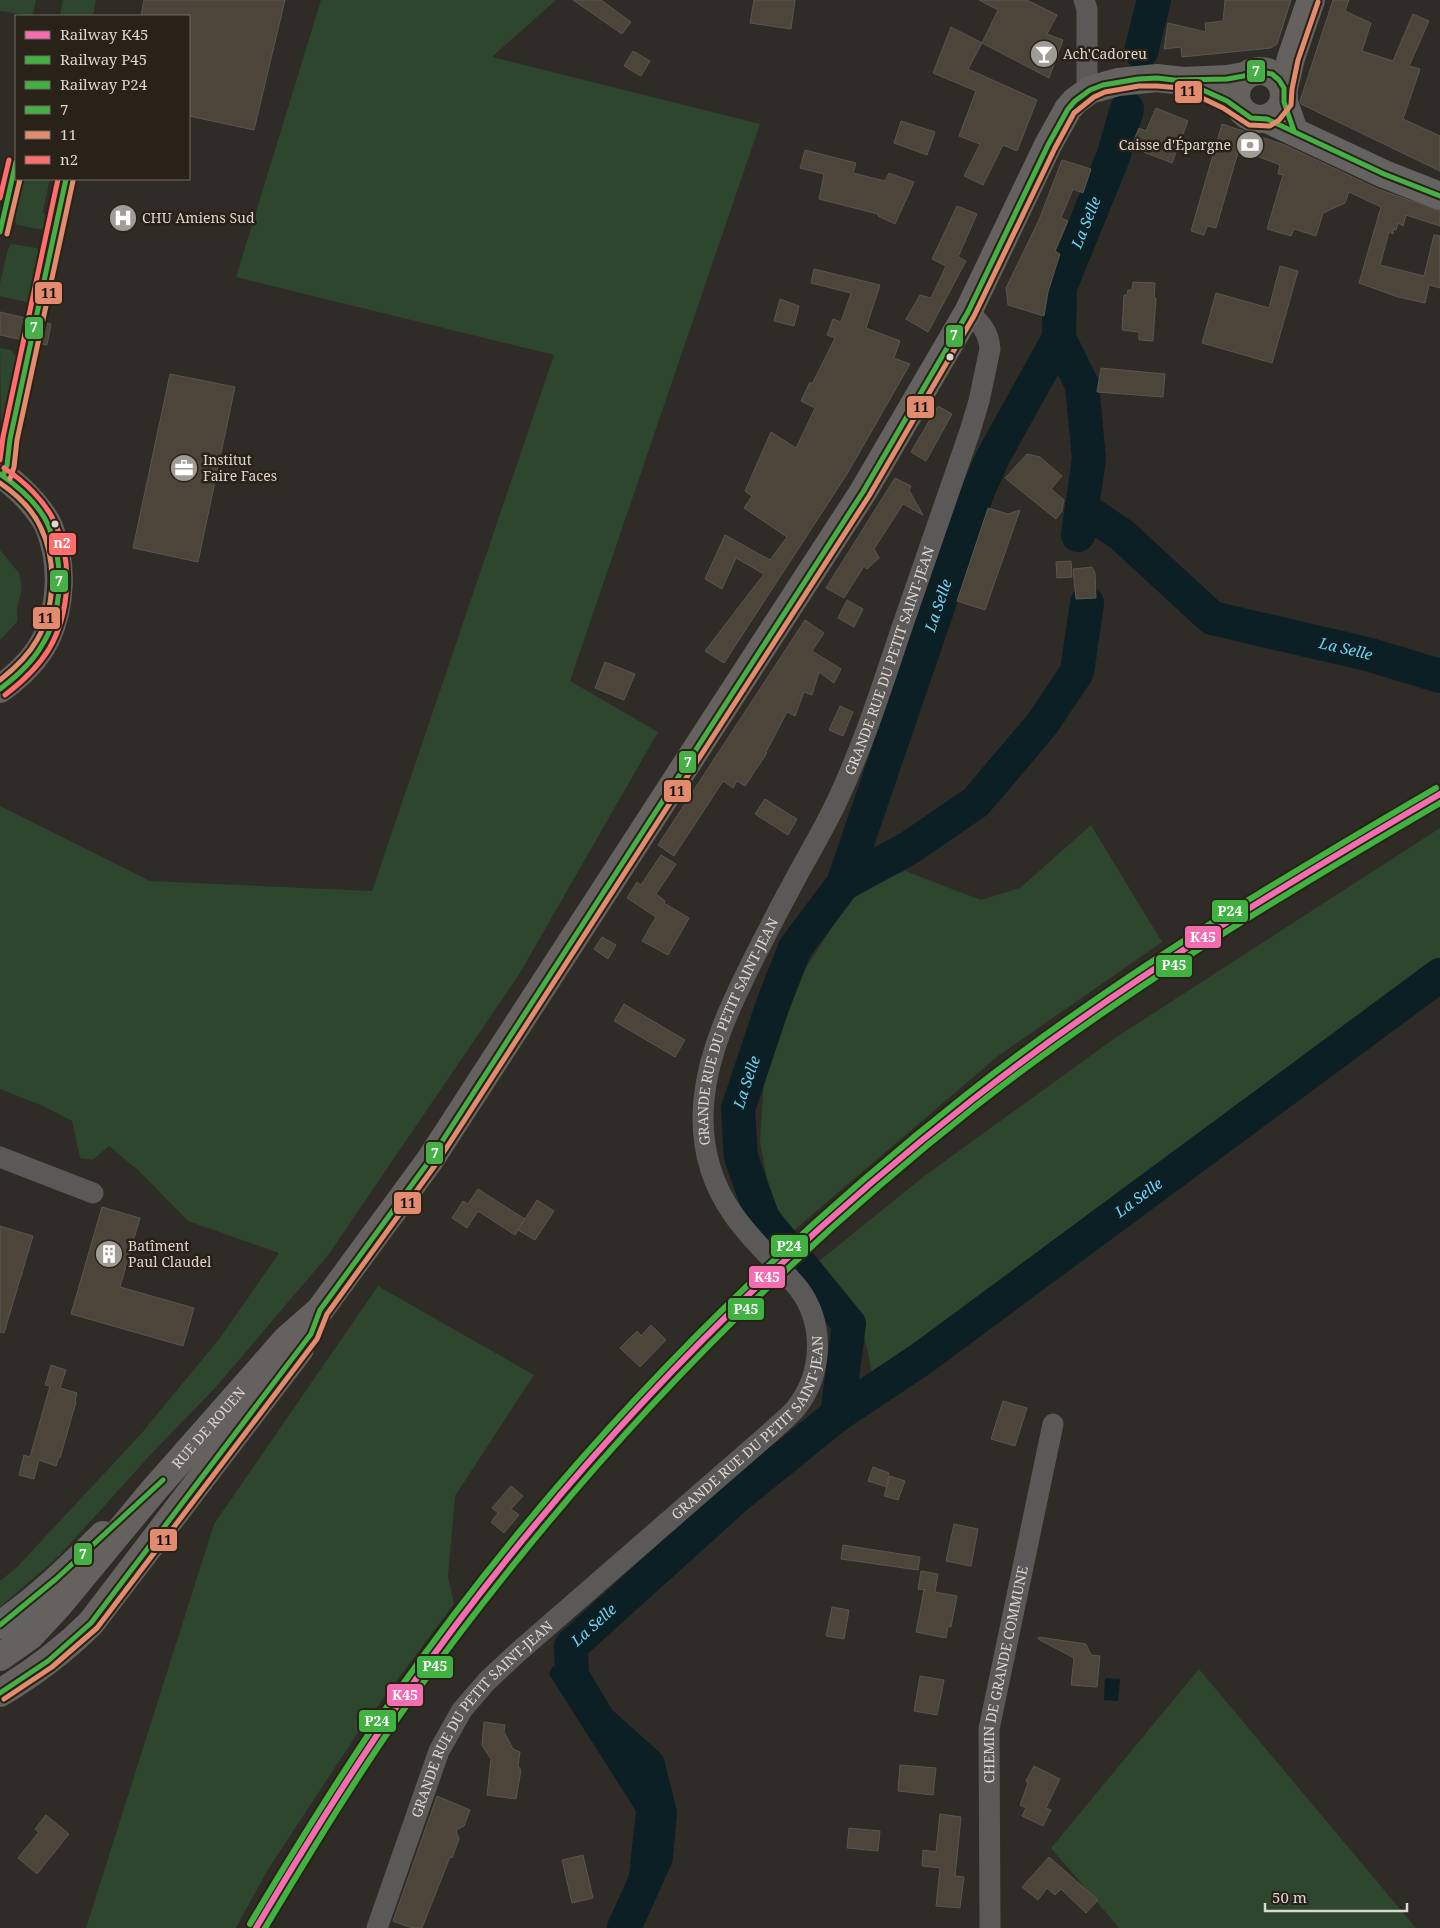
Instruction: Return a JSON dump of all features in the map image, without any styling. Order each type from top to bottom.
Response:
[{"type":"main road","points":[[1183,81],[1239,109],[1251,118],[1278,103],[1311,0]]},
{"type":"main road","points":[[1239,109],[1235,95],[1236,88],[1253,74],[1291,58]]},
{"type":"main road","points":[[1183,81],[1272,74],[1279,80],[1278,103]]},
{"type":"main road","name":"RUE DE ROUEN","points":[[0,1657],[30,1636],[57,1608],[153,1492],[286,1340],[320,1310],[430,1160],[863,492],[968,312],[1058,126],[1075,101],[1090,90],[1103,85],[1157,78],[1183,81]]},
{"type":"main road","name":"RUE DE ROUEN","points":[[0,1693],[34,1672],[68,1645],[91,1623],[311,1334],[320,1310]]},
{"type":"street","points":[[1084,0],[1087,8],[1087,80],[1090,90]]},
{"type":"street","points":[[1278,103],[1294,131],[1384,174],[1440,196]]},
{"type":"street","name":"GRANDE RUE DU PETIT SAINT-JEAN","points":[[377,1928],[439,1751],[449,1731],[473,1695],[517,1653],[796,1409],[814,1377],[818,1352],[813,1316],[800,1291],[745,1231],[720,1193],[708,1160],[704,1139],[702,1118],[704,1096],[712,1059],[730,1007],[789,889],[837,801],[859,747],[970,431],[979,401],[990,341],[983,326],[968,312]]},
{"type":"street","points":[[0,474],[32,502],[48,526],[59,575],[56,608],[46,639],[27,666],[0,689]]},
{"type":"street","points":[[0,1157],[93,1193]]},
{"type":"street","name":"CHEMIN DE GRANDE COMMUNE","points":[[990,1928],[989,1729],[1053,1424]]},
{"type":"street","points":[[0,1625],[30,1604],[68,1570],[110,1528],[153,1492]]},
{"type":"green space","points":[[0,0],[36,0],[32,15],[0,11]]},
{"type":"green space","points":[[63,0],[96,0],[93,15],[60,15]]},
{"type":"green space","points":[[321,0],[556,0],[492,57],[760,124],[570,681],[658,732],[520,973],[329,1254],[216,1387],[154,1451],[59,1556],[0,1607],[0,1581],[16,1568],[140,1435],[220,1338],[279,1253],[188,1221],[139,1171],[109,1146],[93,1160],[80,1158],[72,1121],[43,1106],[0,1089],[0,806],[150,881],[372,891],[554,355],[236,277]]},
{"type":"green space","points":[[23,180],[50,180],[43,211],[47,222],[44,230],[17,225],[14,219]]},
{"type":"green space","points":[[11,244],[37,248],[42,256],[31,303],[0,296],[0,283],[8,249]]},
{"type":"green space","points":[[0,348],[11,350],[18,360],[1,431]]},
{"type":"green space","points":[[0,550],[19,573],[22,588],[17,610],[17,622],[0,640]]},
{"type":"green space","points":[[1091,825],[1162,942],[998,1056],[792,1232],[770,1196],[760,1142],[764,1078],[804,971],[855,891],[905,871],[981,900],[1020,888]]},
{"type":"green space","points":[[1440,828],[1440,961],[873,1377],[860,1316],[818,1262],[923,1177],[1115,1038]]},
{"type":"green space","points":[[378,1286],[534,1375],[455,1496],[448,1576],[454,1604],[359,1731],[267,1871],[236,1928],[86,1928],[214,1524]]},
{"type":"green space","points":[[1199,1669],[1416,1928],[1119,1928],[1051,1848]]},
{"type":"water","points":[[553,1666],[620,1753],[645,1793],[651,1816],[647,1866],[641,1903],[631,1928],[613,1928],[627,1895],[636,1811],[549,1674]]},
{"type":"water","points":[[1105,1678],[1120,1679],[1118,1701],[1104,1700]]},
{"type":"building","points":[[144,0],[285,0],[254,130],[190,116],[190,15],[141,15]]},
{"type":"building","points":[[573,0],[601,0],[631,22],[622,34]]},
{"type":"building","points":[[754,0],[795,0],[791,29],[750,23]]},
{"type":"building","points":[[979,0],[1027,0],[1057,15],[1047,34],[1063,40],[1049,78],[982,43],[998,10]]},
{"type":"building","points":[[1225,0],[1291,0],[1277,44],[1271,48],[1182,57],[1181,47],[1164,49],[1168,23],[1206,32],[1205,23],[1223,21]]},
{"type":"building","points":[[1333,0],[1349,0],[1345,11],[1371,23],[1362,51],[1393,61],[1413,14],[1429,21],[1409,66],[1420,69],[1403,119],[1440,136],[1440,171],[1301,104],[1300,101]]},
{"type":"building","points":[[951,27],[982,43],[968,69],[1037,100],[1017,151],[1003,145],[983,185],[964,176],[980,144],[959,136],[976,91],[933,73]]},
{"type":"building","points":[[633,51],[650,61],[641,76],[624,66]]},
{"type":"building","points":[[1156,108],[1188,121],[1172,163],[1131,147],[1139,128],[1146,131]]},
{"type":"building","points":[[901,121],[935,132],[927,155],[894,143]]},
{"type":"building","points":[[1222,124],[1285,145],[1378,189],[1440,211],[1440,226],[1406,215],[1403,226],[1398,223],[1396,230],[1393,229],[1393,234],[1389,232],[1380,265],[1424,276],[1434,235],[1440,236],[1440,288],[1429,285],[1425,303],[1398,297],[1359,283],[1381,207],[1349,192],[1345,203],[1323,213],[1316,236],[1294,229],[1291,236],[1267,229],[1283,175],[1278,174],[1280,165],[1239,149],[1216,228],[1207,226],[1204,235],[1191,231]]},
{"type":"building","points":[[805,150],[856,163],[853,173],[885,181],[889,173],[914,182],[895,224],[878,216],[878,214],[819,199],[824,174],[800,168]]},
{"type":"building","points":[[1062,160],[1091,169],[1083,193],[1073,189],[1061,218],[1068,221],[1055,251],[1060,254],[1048,292],[1044,316],[1008,305],[1006,288],[1039,220]]},
{"type":"building","points":[[957,206],[977,214],[958,257],[966,261],[928,332],[906,319],[920,295],[931,298],[946,266],[932,259]]},
{"type":"building","points":[[1280,266],[1298,271],[1272,363],[1202,343],[1216,293],[1269,308]]},
{"type":"building","points":[[814,269],[880,285],[866,328],[900,341],[894,358],[910,364],[847,474],[724,663],[705,651],[764,574],[736,558],[722,589],[705,579],[725,535],[770,560],[787,537],[744,508],[752,496],[745,491],[771,432],[796,448],[815,408],[801,401],[810,382],[812,384],[835,338],[827,335],[833,319],[841,322],[851,293],[811,283]]},
{"type":"building","points":[[1133,282],[1155,283],[1154,298],[1156,298],[1153,341],[1139,340],[1139,332],[1122,330],[1124,295],[1127,295],[1128,290],[1132,290]]},
{"type":"building","points":[[780,299],[799,306],[794,326],[774,321]]},
{"type":"building","points":[[0,312],[51,324],[47,345],[0,335]]},
{"type":"building","points":[[1101,368],[1165,374],[1163,397],[1097,392]]},
{"type":"building","name":"Institut Faire Faces","points":[[170,374],[235,387],[198,562],[133,548]]},
{"type":"building","points":[[938,406],[952,414],[926,461],[911,452]]},
{"type":"building","points":[[1027,454],[1040,457],[1062,476],[1051,489],[1064,500],[1062,511],[1056,519],[1005,478]]},
{"type":"building","points":[[895,478],[911,486],[909,490],[923,515],[903,504],[874,549],[879,558],[867,569],[864,566],[844,598],[826,588]]},
{"type":"building","points":[[988,508],[1008,514],[1020,510],[985,610],[957,601]]},
{"type":"building","points":[[1071,561],[1072,577],[1057,578],[1056,562]]},
{"type":"building","points":[[1092,567],[1095,573],[1096,598],[1076,599],[1073,569]]},
{"type":"building","points":[[847,600],[863,609],[854,627],[838,618]]},
{"type":"building","points":[[805,620],[824,633],[812,651],[841,669],[834,683],[819,672],[812,695],[804,692],[795,716],[787,712],[767,753],[745,786],[737,781],[733,788],[723,781],[674,856],[658,845]]},
{"type":"building","points":[[605,662],[635,674],[624,700],[595,688]]},
{"type":"building","points":[[840,706],[853,712],[843,736],[829,730]]},
{"type":"building","points":[[765,799],[797,819],[788,835],[755,814]]},
{"type":"building","points":[[661,855],[676,864],[656,894],[665,901],[664,903],[689,918],[668,955],[642,941],[656,917],[627,898],[637,882],[641,885]]},
{"type":"building","points":[[602,937],[616,945],[608,959],[594,949]]},
{"type":"building","points":[[624,1004],[685,1040],[675,1057],[614,1021]]},
{"type":"building","points":[[478,1189],[525,1219],[515,1235],[478,1211],[467,1228],[452,1218],[463,1201],[468,1204]]},
{"type":"building","points":[[537,1200],[554,1211],[535,1240],[518,1230]]},
{"type":"building","name":"Batîment Paul Claudel","points":[[102,1207],[140,1218],[120,1287],[194,1308],[183,1346],[71,1314]]},
{"type":"building","points":[[0,1226],[33,1236],[4,1333],[0,1332]]},
{"type":"building","points":[[651,1325],[666,1340],[640,1367],[620,1348],[637,1331],[641,1336]]},
{"type":"building","points":[[51,1365],[66,1370],[60,1388],[77,1393],[76,1402],[56,1466],[39,1460],[34,1479],[19,1475],[24,1455],[30,1457],[50,1386],[45,1385]]},
{"type":"building","points":[[1003,1401],[1027,1408],[1015,1446],[991,1439]]},
{"type":"building","points":[[873,1467],[889,1473],[887,1487],[868,1481]]},
{"type":"building","points":[[890,1476],[905,1481],[898,1500],[884,1496]]},
{"type":"building","points":[[511,1486],[523,1496],[511,1509],[519,1515],[504,1533],[491,1522],[498,1513],[492,1508]]},
{"type":"building","points":[[954,1524],[978,1529],[971,1566],[946,1561]]},
{"type":"building","points":[[843,1545],[920,1557],[918,1570],[841,1559]]},
{"type":"building","points":[[921,1571],[938,1574],[935,1592],[957,1596],[951,1627],[948,1626],[946,1638],[916,1632],[924,1590],[926,1590],[918,1589]]},
{"type":"building","points":[[832,1607],[849,1610],[844,1639],[826,1636]]},
{"type":"building","points":[[1039,1637],[1086,1644],[1091,1655],[1100,1656],[1097,1687],[1071,1685],[1074,1658],[1038,1639]]},
{"type":"building","points":[[920,1676],[944,1680],[937,1715],[914,1711]]},
{"type":"building","points":[[484,1722],[505,1725],[504,1732],[513,1749],[520,1752],[518,1766],[521,1770],[516,1799],[487,1795],[491,1759],[482,1745]]},
{"type":"building","points":[[900,1765],[936,1768],[933,1795],[898,1791]]},
{"type":"building","points":[[1034,1766],[1060,1779],[1046,1808],[1051,1810],[1043,1826],[1022,1816],[1026,1808],[1020,1805],[1028,1783],[1026,1781]]},
{"type":"building","points":[[437,1796],[470,1810],[464,1826],[456,1830],[459,1839],[422,1928],[412,1928],[393,1921]]},
{"type":"building","points":[[940,1814],[961,1817],[955,1876],[964,1877],[960,1908],[936,1906],[940,1868],[922,1866],[923,1850],[936,1852]]},
{"type":"building","points":[[46,1815],[69,1834],[37,1874],[18,1858],[39,1832],[35,1829]]},
{"type":"building","points":[[849,1828],[880,1831],[878,1851],[847,1848]]},
{"type":"building","points":[[583,1855],[593,1898],[572,1903],[562,1860]]},
{"type":"building","points":[[1049,1857],[1098,1900],[1086,1913],[1061,1889],[1055,1895],[1047,1888],[1038,1900],[1022,1887]]},
{"type":"waterway","name":"La Selle","points":[[1141,52],[1154,0]]},
{"type":"waterway","name":"La Selle","points":[[624,1928],[656,1857],[660,1813],[648,1765],[599,1721],[572,1676],[571,1646],[737,1496],[837,1415],[849,1324],[763,1219],[741,1157],[738,1109],[773,1004],[795,948],[843,884],[977,493],[993,457],[1059,338],[1060,287],[1113,157],[1127,109]]},
{"type":"waterway","name":"La Selle","points":[[1059,338],[1082,385],[1089,459],[1078,535]]},
{"type":"waterway","name":"La Selle","points":[[1082,508],[1122,535],[1212,618],[1367,654],[1440,676]]},
{"type":"waterway","name":"La Selle","points":[[843,884],[909,848],[976,802],[1042,724],[1077,672],[1087,603]]},
{"type":"waterway","name":"La Selle","points":[[837,1415],[921,1359],[1440,975]]},
{"type":"rail line","name":"P24","points":[[250,1924],[359,1748],[459,1608],[591,1448],[661,1372],[734,1299],[809,1228],[887,1160],[1023,1051],[1080,1010],[1196,933],[1315,859],[1436,788]]},
{"type":"rail line","name":"K45","points":[[256,1928],[365,1753],[465,1613],[529,1532],[597,1453],[667,1377],[739,1304],[814,1233],[892,1165],[1028,1057],[1142,977],[1201,939],[1320,865],[1440,794]]},
{"type":"rail line","name":"P45","points":[[265,1928],[373,1754],[474,1615],[604,1457],[673,1382],[745,1309],[819,1239],[896,1171],[1031,1064],[1087,1024],[1203,947],[1440,803]]},
{"type":"transit line","name":"11","points":[[4,1699],[52,1667],[97,1628],[317,1339],[327,1314],[436,1164],[869,496],[974,316],[1055,148],[1074,113],[1094,97],[1105,92],[1139,86],[1157,86],[1181,88],[1223,108],[1249,125],[1270,126],[1279,120],[1291,105],[1298,60],[1318,2]]},
{"type":"transit line","name":"7","points":[[1178,80],[1227,79],[1244,76],[1256,71],[1272,74],[1284,88],[1284,102],[1294,131]]},
{"type":"transit line","name":"7","points":[[0,1693],[48,1661],[91,1623],[311,1334],[320,1310],[430,1160],[863,492],[968,312],[1048,145],[1068,109],[1075,101],[1090,90],[1103,85],[1157,78],[1183,81],[1227,101],[1251,118],[1267,119],[1384,174],[1440,196]]},
{"type":"transit line","name":"n2","points":[[0,198],[9,160]]},
{"type":"transit line","name":"7","points":[[0,232],[15,166]]},
{"type":"transit line","name":"11","points":[[7,234],[20,180]]},
{"type":"transit line","name":"n2","points":[[0,460],[3,437],[58,180]]},
{"type":"transit line","name":"7","points":[[3,476],[7,465],[10,439],[66,180]]},
{"type":"transit line","name":"11","points":[[10,479],[73,181]]},
{"type":"transit line","name":"n2","points":[[4,468],[33,492],[51,515],[61,538],[67,570],[65,603],[56,635],[40,662],[18,685],[5,695]]},
{"type":"transit line","name":"7","points":[[0,474],[28,497],[45,519],[54,541],[59,571],[57,603],[49,632],[33,658],[12,680],[0,689]]},
{"type":"transit line","name":"11","points":[[0,483],[23,503],[41,528],[50,555],[52,570],[50,600],[43,628],[37,640],[20,662],[0,680]]},
{"type":"transit line","name":"7","points":[[0,1625],[56,1579],[163,1480]]},
{"type":"place","name":"Ach'Cadoreu","points":[[1044,54]]},
{"type":"place","name":"Caisse d'Épargne","points":[[1250,145]]},
{"type":"place","name":"CHU Amiens Sud","points":[[123,218]]},
{"type":"place","name":"Institut Faire Faces","points":[[184,468]]},
{"type":"place","name":"Batîment Paul Claudel","points":[[109,1254]]}]
